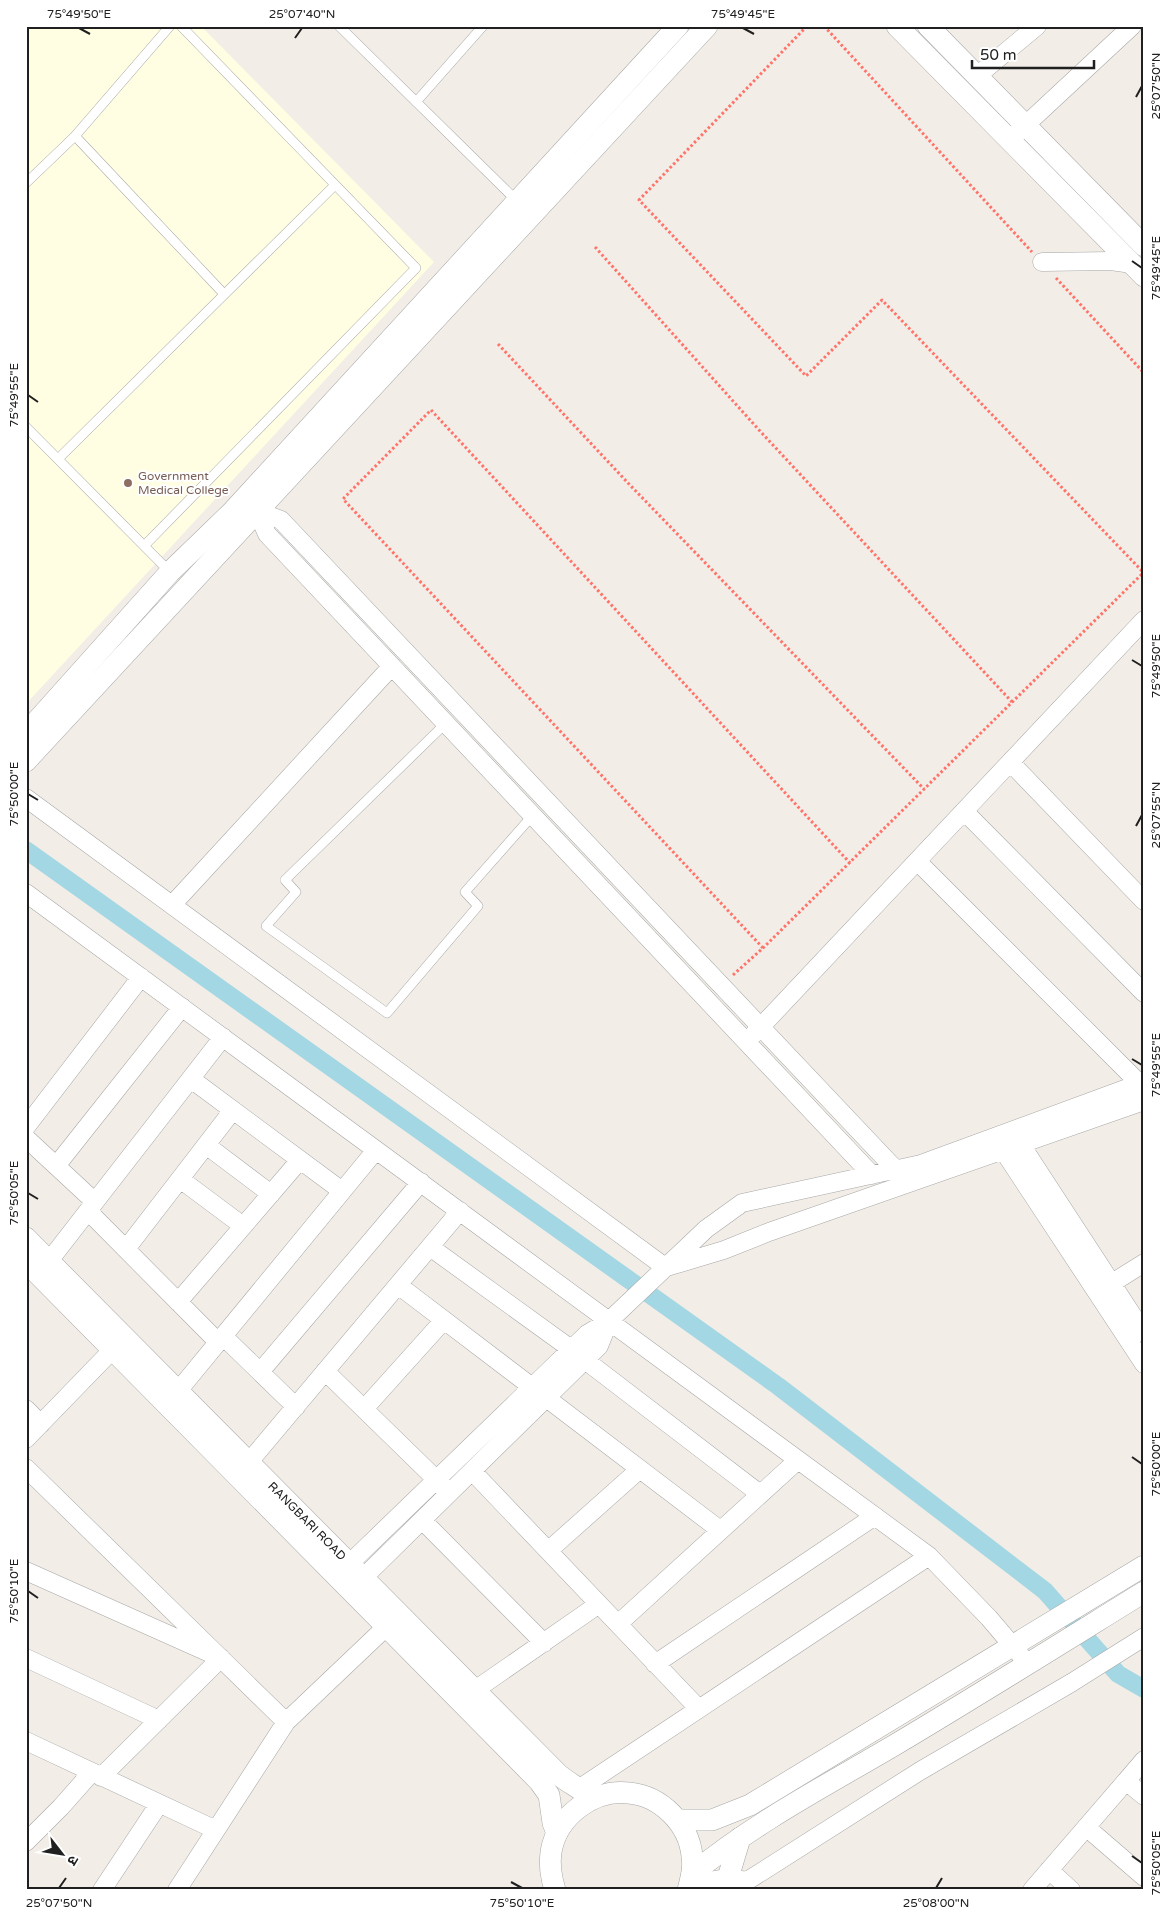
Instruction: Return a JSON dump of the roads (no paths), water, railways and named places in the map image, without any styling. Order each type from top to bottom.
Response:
[{"type":"street","points":[[26,761],[178,580],[232,512],[678,26]]},
{"type":"street","points":[[26,733],[178,580],[257,511],[707,26]]},
{"type":"street","points":[[897,26],[1138,270]]},
{"type":"street","points":[[928,26],[1144,246]]},
{"type":"street","points":[[977,76],[1037,26]]},
{"type":"street","points":[[1009,140],[1132,26]]},
{"type":"street","points":[[1042,262],[1111,261],[1138,270]]},
{"type":"street","points":[[257,511],[266,534],[872,1175]]},
{"type":"street","points":[[257,511],[281,520],[896,1170]]},
{"type":"street","points":[[747,1042],[1144,620]]},
{"type":"street","points":[[172,905],[392,666]]},
{"type":"street","points":[[1010,762],[1144,901]]},
{"type":"street","points":[[510,791],[526,778]]},
{"type":"street","points":[[26,798],[172,905],[660,1272]]},
{"type":"street","points":[[964,811],[1144,993]]},
{"type":"street","points":[[917,861],[1142,1084],[1017,1138]]},
{"type":"street","points":[[26,893],[460,1211],[615,1315],[798,1460],[929,1556],[989,1618],[1028,1664]]},
{"type":"street","points":[[26,1127],[141,977]]},
{"type":"street","points":[[56,1166],[182,1007]]},
{"type":"street","points":[[49,1261],[223,1037]]},
{"type":"street","points":[[191,1079],[342,1191]]},
{"type":"street","points":[[660,1272],[724,1250],[999,1144],[1144,1101]]},
{"type":"street","points":[[126,1249],[233,1110]]},
{"type":"street","points":[[26,1138],[56,1166],[126,1249],[178,1302],[260,1372],[296,1407]]},
{"type":"street","points":[[1017,1138],[1138,1344],[1144,1364]]},
{"type":"street","points":[[356,1571],[437,1479],[570,1349],[587,1334],[615,1315],[706,1229],[742,1203],[896,1170],[999,1144]]},
{"type":"street","points":[[999,1144],[1104,1288],[1144,1333]]},
{"type":"street","points":[[206,1145],[271,1194]]},
{"type":"street","points":[[178,1391],[376,1150]]},
{"type":"street","points":[[178,1302],[300,1160]]},
{"type":"street","points":[[180,1179],[243,1226]]},
{"type":"street","points":[[260,1372],[421,1182]]},
{"type":"street","points":[[249,1462],[460,1211]]},
{"type":"street","name":"RANGBARI ROAD","points":[[26,1238],[49,1261],[118,1343],[386,1627],[539,1781],[549,1795],[553,1822],[557,1834]]},
{"type":"street","points":[[430,1247],[570,1349]]},
{"type":"street","name":"RANGBARI ROAD","points":[[26,1262],[118,1343],[178,1391],[559,1775],[586,1794]]},
{"type":"street","points":[[1104,1288],[1144,1262]]},
{"type":"street","points":[[398,1285],[720,1530]]},
{"type":"street","points":[[356,1571],[422,1520],[585,1360],[599,1346],[615,1315]]},
{"type":"street","points":[[364,1409],[444,1320]]},
{"type":"street","points":[[26,1438],[118,1343]]},
{"type":"street","points":[[585,1360],[760,1494]]},
{"type":"street","points":[[326,1371],[450,1492]]},
{"type":"street","points":[[26,1409],[41,1424]]},
{"type":"street","points":[[618,1624],[798,1460]]},
{"type":"street","points":[[26,1468],[286,1722]]},
{"type":"street","points":[[548,1551],[640,1469]]},
{"type":"street","points":[[472,1471],[699,1709]]},
{"type":"street","points":[[655,1664],[875,1516]]},
{"type":"street","points":[[422,1520],[544,1643]]},
{"type":"street","points":[[554,1890],[550,1870],[551,1851],[557,1834],[566,1819],[578,1808],[586,1794],[699,1709],[929,1556]]},
{"type":"street","points":[[678,1820],[712,1820],[750,1805],[1144,1566]]},
{"type":"street","points":[[26,1571],[221,1658]]},
{"type":"street","points":[[690,1882],[740,1838],[1094,1623],[1141,1599],[1124,1578]]},
{"type":"street","points":[[475,1690],[599,1604]]},
{"type":"street","points":[[177,1890],[286,1722],[386,1627]]},
{"type":"street","points":[[690,1882],[727,1884],[747,1881],[920,1771],[1071,1683],[1137,1640]]},
{"type":"street","points":[[26,1658],[159,1720]]},
{"type":"street","points":[[26,1842],[61,1807],[159,1720],[221,1658]]},
{"type":"street","points":[[26,1741],[216,1830]]},
{"type":"street","points":[[1032,1890],[1144,1760]]},
{"type":"street","points":[[1126,1781],[1144,1796]]},
{"type":"street","points":[[586,1794],[630,1793],[648,1798],[664,1807],[678,1820],[688,1837],[692,1855],[690,1882]]},
{"type":"street","points":[[102,1890],[159,1804]]},
{"type":"street","points":[[1086,1826],[1144,1877]]},
{"type":"street","points":[[727,1884],[740,1838]]},
{"type":"street","points":[[1049,1870],[1071,1890]]},
{"type":"lane","points":[[26,184],[75,136],[170,26]]},
{"type":"lane","points":[[144,546],[416,268],[182,26]]},
{"type":"lane","points":[[339,26],[517,201]]},
{"type":"lane","points":[[416,102],[483,26]]},
{"type":"lane","points":[[75,136],[224,294]]},
{"type":"lane","points":[[58,459],[335,184]]},
{"type":"lane","points":[[26,427],[178,580]]},
{"type":"lane","points":[[446,723],[285,880],[296,892],[266,926],[387,1014],[478,906],[466,892],[533,815]]},
{"type":"waterway","points":[[26,850],[778,1386],[1045,1591],[1118,1674],[1144,1689]]},
{"type":"place","name":"Government Medical College","points":[[128,483]]}]
